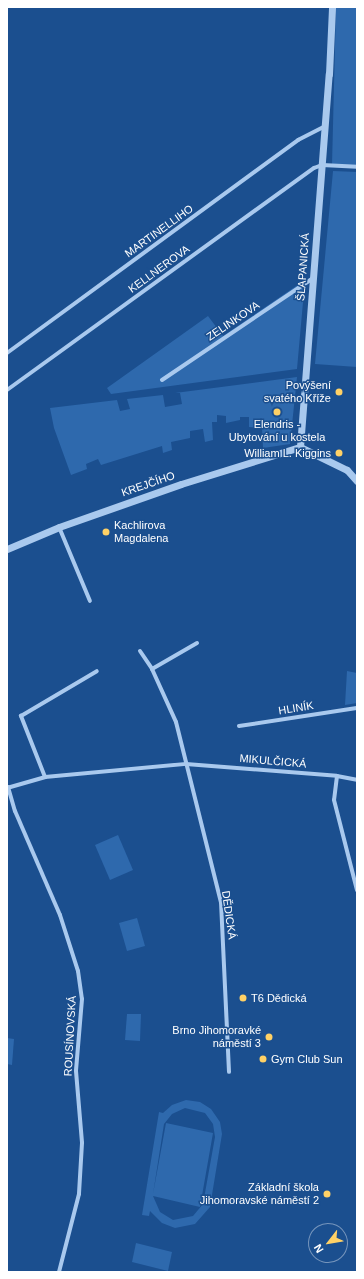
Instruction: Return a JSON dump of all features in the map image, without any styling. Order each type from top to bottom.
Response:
[{"type":"street","name":"ŠLAPANICKÁ","points":[[300,447],[314,277],[332,7]]},
{"type":"street","name":"MARTINELLIHO","points":[[7,353],[298,140],[324,127]]},
{"type":"street","points":[[322,165],[357,167]]},
{"type":"street","name":"KELLNEROVA","points":[[7,390],[314,168],[322,165]]},
{"type":"street","name":"ZELINKOVA","points":[[162,380],[314,277]]},
{"type":"street","points":[[300,447],[347,470],[357,481]]},
{"type":"street","name":"KREJČÍHO","points":[[7,549],[59,527],[181,484],[300,447]]},
{"type":"street","points":[[59,527],[90,601]]},
{"type":"street","points":[[152,669],[197,643]]},
{"type":"street","points":[[140,651],[152,669],[176,722],[186,764]]},
{"type":"street","points":[[45,777],[21,716],[97,671]]},
{"type":"street","name":"HLINÍK","points":[[238,726],[357,708]]},
{"type":"street","name":"MIKULČICKÁ","points":[[8,788],[45,777],[186,764],[337,776],[357,780]]},
{"type":"street","name":"DĚDICKÁ","points":[[186,764],[221,902],[229,1072]]},
{"type":"street","points":[[337,776],[334,800],[357,890]]},
{"type":"street","name":"ROUSÍNOVSKÁ","points":[[8,788],[15,811],[60,915],[78,971],[82,999],[76,1071],[82,1143],[79,1194],[59,1272]]},
{"type":"shaded area","points":[[336,7],[357,7],[357,167],[332,165]]},
{"type":"shaded area","points":[[333,171],[357,172],[357,367],[315,364]]},
{"type":"shaded area","points":[[305,280],[297,369],[111,394],[107,388],[208,316],[223,336]]},
{"type":"shaded area","points":[[297,377],[290,444],[263,448],[262,428],[249,427],[249,417],[240,417],[240,420],[226,423],[226,416],[217,415],[217,422],[212,422],[213,440],[205,442],[203,429],[190,431],[190,438],[171,442],[172,450],[163,453],[162,446],[101,465],[98,459],[86,464],[87,469],[71,475],[54,428],[50,408],[117,400],[120,411],[130,409],[127,399],[163,395],[165,407],[182,404],[180,393],[175,393]]},
{"type":"shaded area","points":[[347,671],[357,673],[357,703],[345,705]]},
{"type":"shaded area","points":[[118,835],[133,870],[110,880],[95,845]]},
{"type":"shaded area","points":[[137,918],[145,946],[127,951],[119,923]]},
{"type":"shaded area","points":[[127,1014],[141,1014],[140,1041],[125,1040]]},
{"type":"shaded area","points":[[7,1038],[14,1039],[12,1065],[7,1064]]},
{"type":"shaded area","points":[[186,1100],[200,1102],[211,1109],[220,1122],[222,1134],[210,1207],[195,1224],[175,1228],[162,1223],[150,1211],[149,1216],[142,1215],[159,1112],[163,1113],[172,1105]],"holes":[[[185,1108],[205,1113],[213,1124],[215,1137],[203,1204],[193,1216],[173,1220],[160,1212],[153,1196],[200,1207],[213,1133],[166,1123],[153,1194],[164,1124],[172,1114]]]},
{"type":"shaded area","points":[[136,1243],[172,1252],[168,1271],[132,1262]]},
{"type":"place","name":"Povýšení svatého Kříže","points":[[339,392]]},
{"type":"place","name":"Elendris - Ubytování u kostela","points":[[277,412]]},
{"type":"place","name":"William L. Kiggins","points":[[339,453]]},
{"type":"place","name":"Kachlirova Magdalena","points":[[106,532]]},
{"type":"place","name":"T6 Dědická","points":[[243,998]]},
{"type":"place","name":"Brno Jihomoravké náměstí 3","points":[[269,1037]]},
{"type":"place","name":"Gym Club Sun","points":[[263,1059]]},
{"type":"place","name":"Základní škola Jihomoravské náměstí 2","points":[[327,1194]]}]
